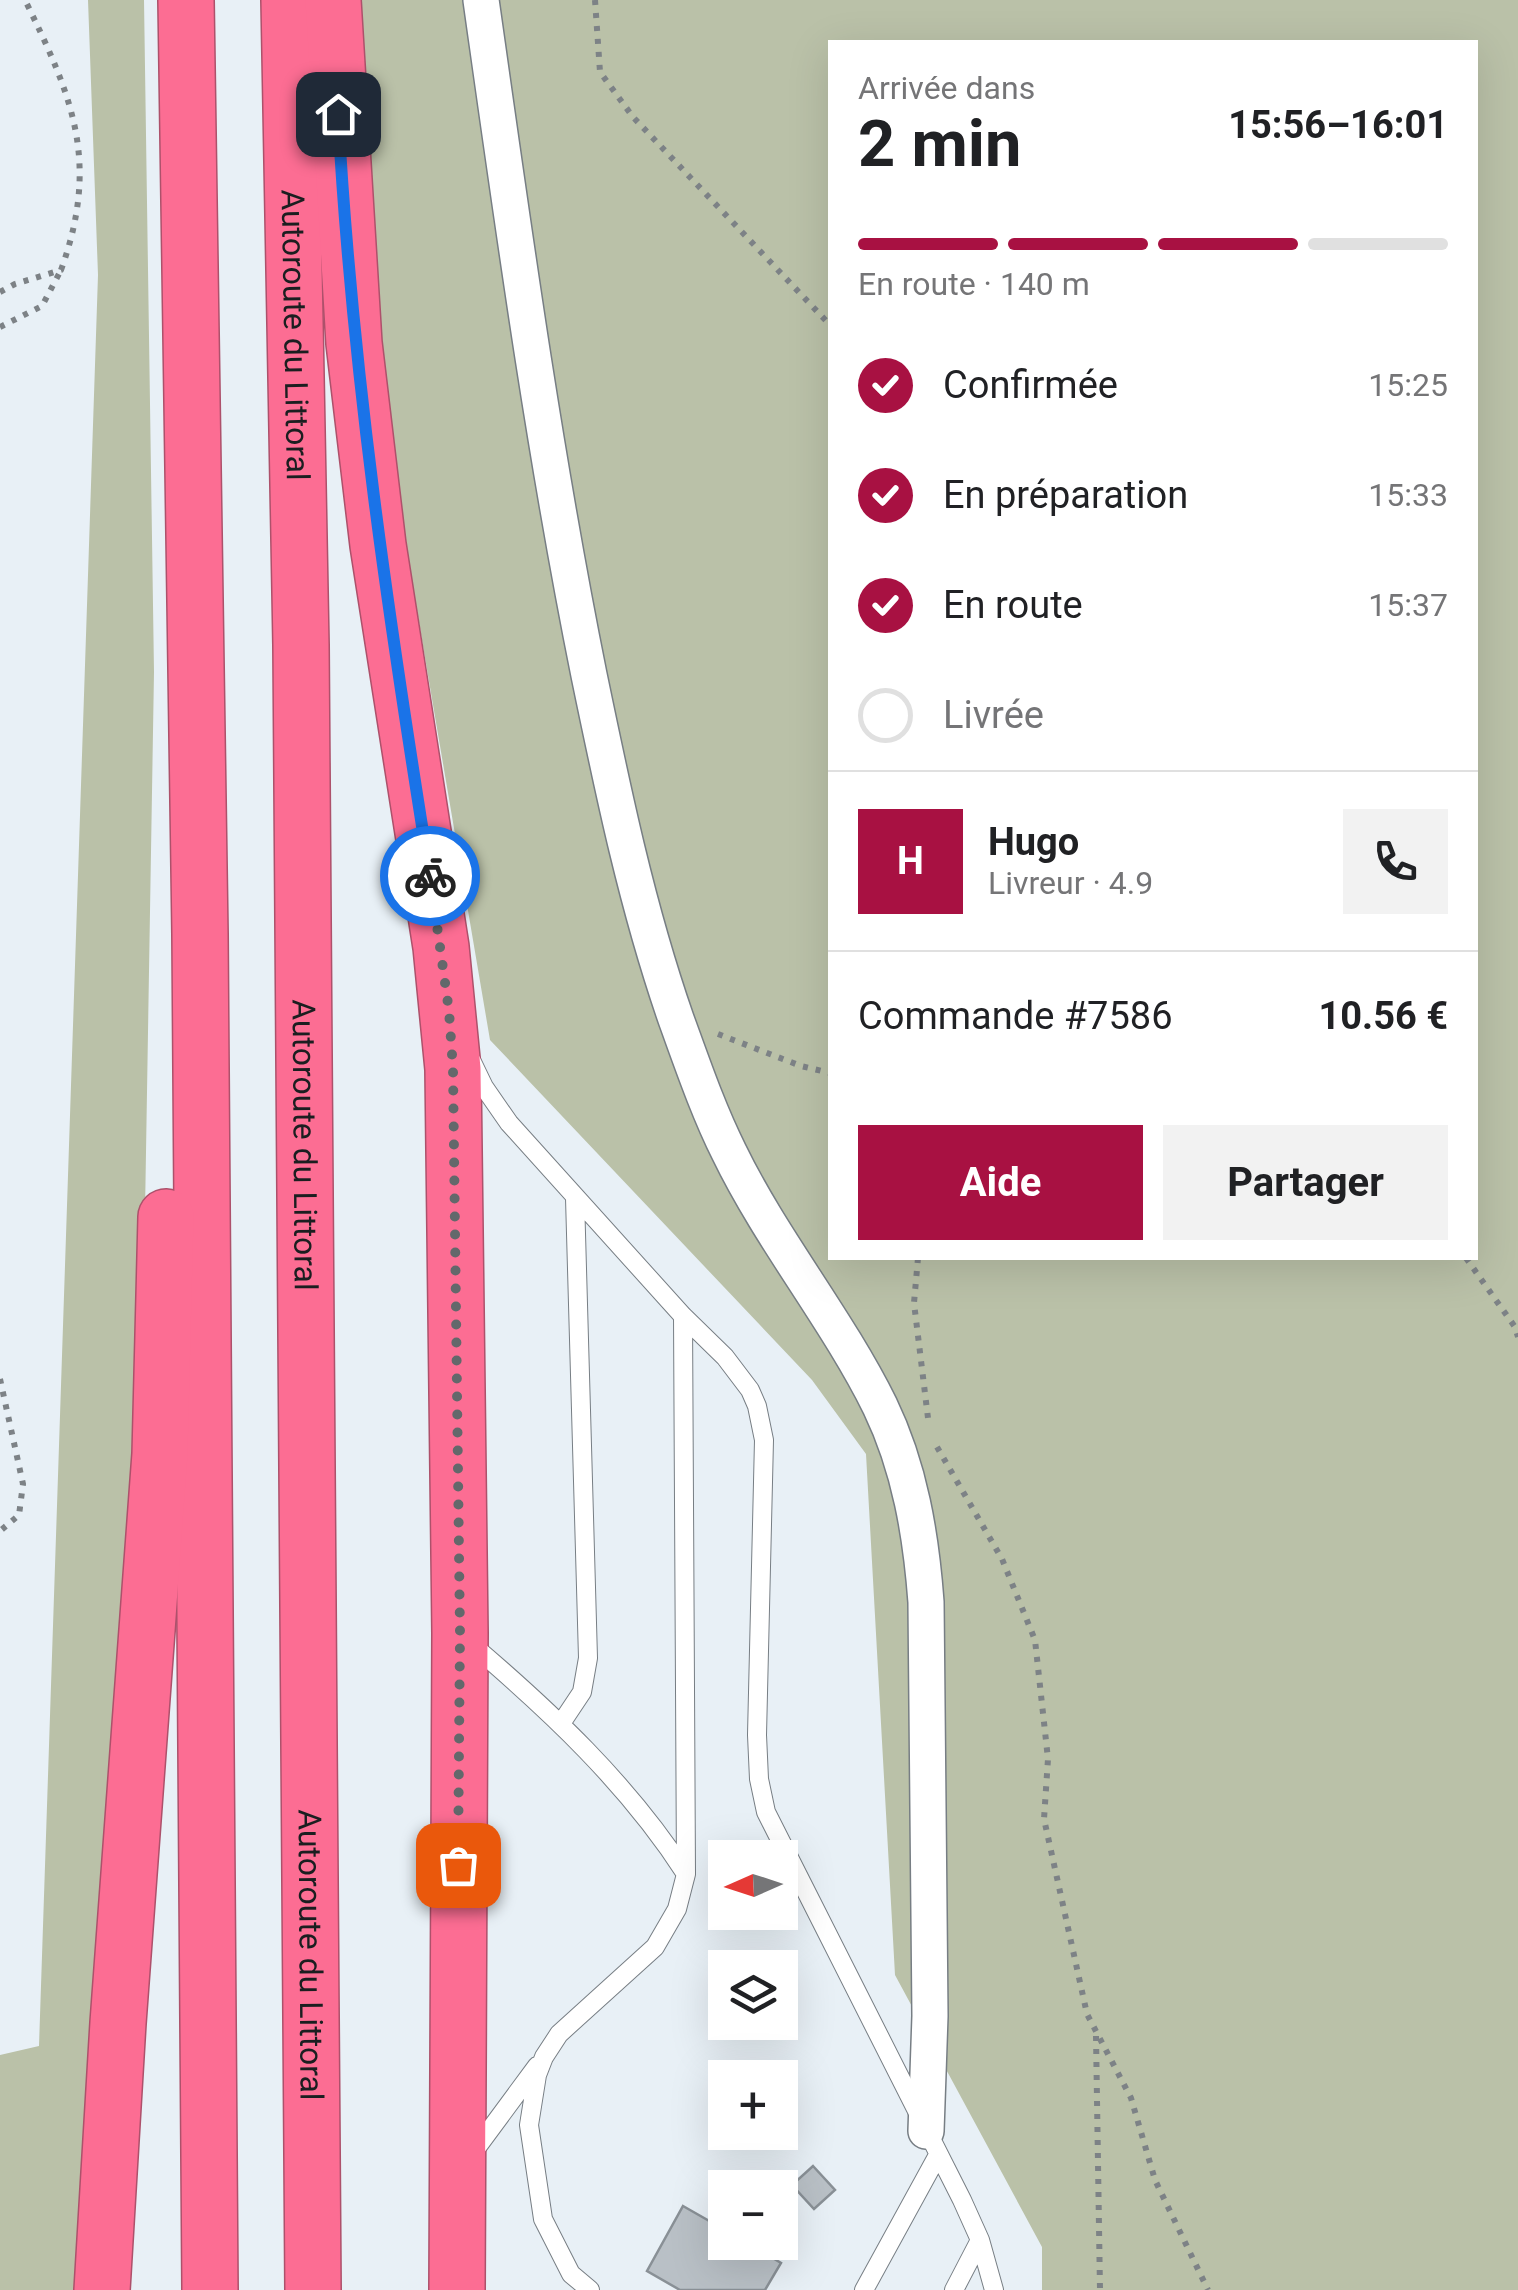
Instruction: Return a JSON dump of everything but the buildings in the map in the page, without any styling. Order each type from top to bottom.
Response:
[{"type":"highway","points":[[186,0],[200,934],[210,2290]]},
{"type":"highway","name":"Autoroute du Littoral","points":[[289,0],[301,685],[313,2290]]},
{"type":"highway","points":[[333,0],[354,343],[378,545],[449,1011],[460,1633],[457,2290]]},
{"type":"highway","points":[[102,2290],[160,1454],[191,244]]},
{"type":"street","points":[[482,0],[524,302],[568,573],[618,817],[675,1016],[730,1155],[880,1406],[906,1477],[921,1542],[926,1602],[932,2143]]},
{"type":"lane","points":[[449,1011],[498,1110],[725,1358],[758,1406],[764,1440],[757,1735],[766,1812],[847,1966],[980,2240],[994,2290]]},
{"type":"lane","points":[[562,1722],[582,1692],[588,1658],[575,1198]]},
{"type":"lane","points":[[456,2174],[559,2034],[656,1948],[677,1910],[686,1874],[684,1316]]},
{"type":"lane","points":[[460,1633],[562,1722],[660,1834],[686,1874]]},
{"type":"lane","points":[[544,2056],[529,2125],[533,2168],[543,2218],[556,2247],[572,2274],[590,2290]]},
{"type":"lane","points":[[864,2290],[932,2143]]},
{"type":"lane","points":[[954,2290],[980,2240]]},
{"type":"path","points":[[0,327],[42,306],[61,270],[74,234],[82,167],[64,84],[25,0]]},
{"type":"path","points":[[594,0],[600,72],[622,102],[828,323]]},
{"type":"path","points":[[0,292],[61,270]]},
{"type":"path","points":[[675,1016],[801,1066],[828,1072]]},
{"type":"path","points":[[918,1260],[914,1304],[930,1434]]},
{"type":"path","points":[[1467,1260],[1518,1337]]},
{"type":"path","points":[[0,1379],[23,1484],[19,1516],[0,1530]]},
{"type":"path","points":[[921,1419],[1002,1559],[1036,1640],[1048,1759],[1044,1819],[1087,2014],[1130,2098],[1155,2180],[1208,2290]]},
{"type":"path","points":[[1096,2031],[1100,2290]]},
{"type":"green space","points":[[88,0],[144,0],[154,672],[145,1212],[114,1787],[80,2290],[0,2290],[0,2055],[39,2046],[98,275]]},
{"type":"green space","points":[[359,0],[1518,0],[1518,2290],[1042,2290],[1042,2247],[895,1975],[866,1454],[812,1380],[490,1040],[371,340]]},
{"type":"way so far","points":[[430,876],[453,1069],[460,1633],[458,1865]]},
{"type":"route","points":[[338,114],[354,343],[378,545],[430,876]]}]
